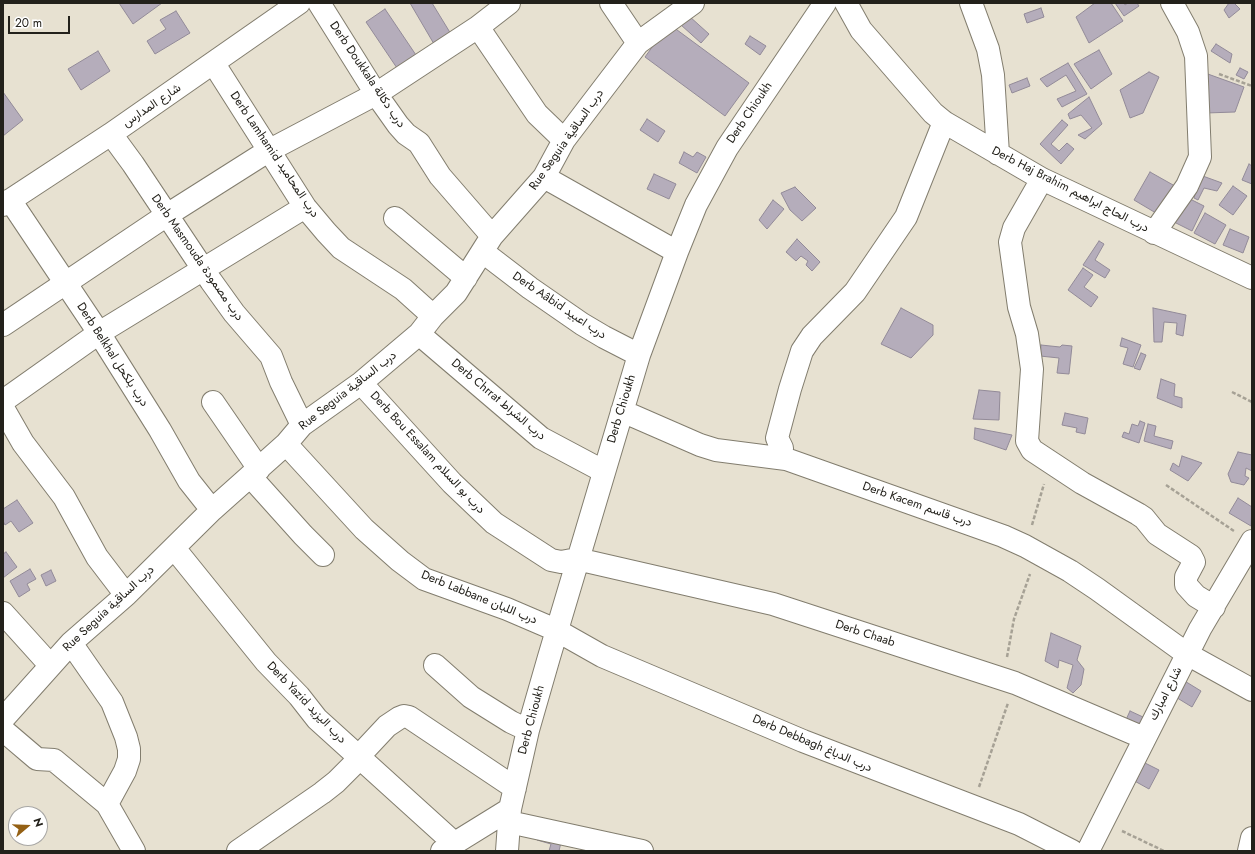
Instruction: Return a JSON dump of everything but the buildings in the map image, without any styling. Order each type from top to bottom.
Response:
[{"type":"street","name":"شارع المدارس","points":[[6,203],[214,64],[299,3]]},
{"type":"street","name":"Derb Doukkala درب دكالة","points":[[320,3],[376,94],[398,126],[419,143],[440,176],[488,244]]},
{"type":"street","points":[[3,325],[167,215],[268,151],[376,94],[478,27],[509,3]]},
{"type":"street","points":[[611,3],[638,43]]},
{"type":"street","name":"Rue Seguia درب الساقية","points":[[3,719],[71,643],[126,595],[212,510],[286,444],[302,425],[361,383],[419,334],[433,316],[456,293],[488,244],[544,177],[556,151],[638,43],[693,3]]},
{"type":"street","name":"Derb Chioukh","points":[[507,851],[510,816],[515,788],[528,730],[556,630],[639,355],[677,252],[696,205],[727,148],[825,3]]},
{"type":"street","name":"Derb Haj Brahim درب الحاج ابراهيم","points":[[846,3],[860,30],[933,113],[944,122],[1042,179],[1252,278]]},
{"type":"street","points":[[971,3],[988,49],[993,75],[998,154]]},
{"type":"street","points":[[1154,233],[1187,186],[1200,157],[1198,66],[1192,42],[1172,3]]},
{"type":"street","points":[[478,27],[537,114],[564,140]]},
{"type":"street","name":"Derb Lamhamid درب المحاميد","points":[[214,64],[305,207],[342,248],[403,289],[433,316]]},
{"type":"street","points":[[781,458],[782,448],[777,438],[802,351],[812,336],[854,292],[906,217],[944,122]]},
{"type":"street","name":"Derb Masmouda درب مصمودة","points":[[111,134],[203,270],[234,313],[271,356],[281,382],[302,425]]},
{"type":"street","points":[[544,177],[677,252]]},
{"type":"street","points":[[1042,179],[1014,228],[1010,247],[1019,307],[1027,334],[1032,369],[1027,441],[1032,450],[1082,483],[1138,514],[1144,518],[1157,534],[1191,556],[1194,562],[1186,577],[1186,585],[1196,596],[1214,607]]},
{"type":"street","name":"Derb Belkhal درب بلكحل","points":[[6,203],[66,284],[99,333],[160,430],[189,481],[212,510]]},
{"type":"street","points":[[3,401],[99,333],[305,207]]},
{"type":"street","points":[[395,218],[466,278]]},
{"type":"street","name":"Derb Aâbid درب اعبيد","points":[[488,244],[530,288],[582,324],[639,355]]},
{"type":"street","name":"Derb Chrrat درب الشراط","points":[[419,334],[541,438],[603,472]]},
{"type":"street","name":"Derb Bou Essalam درب بو السلام","points":[[361,383],[452,483],[494,523],[551,560],[562,562],[577,558]]},
{"type":"street","points":[[213,402],[254,472],[303,535],[323,555]]},
{"type":"street","points":[[3,408],[23,443],[64,497],[97,558],[126,595]]},
{"type":"street","name":"Derb Kacem درب قاسم","points":[[622,411],[649,421],[700,445],[716,450],[781,458],[980,527],[1031,549],[1097,589],[1187,654],[1252,690]]},
{"type":"street","name":"Derb Labbane درب اللبان","points":[[286,444],[364,529],[400,561],[424,579],[494,603],[556,630]]},
{"type":"street","name":"شارع امبارك","points":[[1088,851],[1187,654],[1251,542]]},
{"type":"street","name":"Derb Yazid درب اليزيد","points":[[174,548],[266,662],[299,696],[317,719],[359,758],[448,847]]},
{"type":"street","name":"Derb Chaab","points":[[577,558],[773,604],[1009,681],[1144,738]]},
{"type":"street","points":[[3,613],[50,665]]},
{"type":"street","name":"Derb Debbagh درب الدباغ","points":[[556,630],[602,656],[803,741],[1019,824],[1072,851]]},
{"type":"street","points":[[71,643],[112,702],[129,749],[125,771],[107,804]]},
{"type":"street","points":[[435,665],[471,697],[504,718],[528,730]]},
{"type":"street","points":[[238,851],[322,794],[359,758],[387,726],[404,716],[409,717],[515,788]]},
{"type":"street","points":[[3,730],[37,759],[54,760],[107,804],[134,851]]},
{"type":"street","points":[[448,847],[510,816],[642,851]]},
{"type":"street","points":[[1248,851],[1252,838]]},
{"type":"path","points":[[1198,66],[1252,86]]},
{"type":"path","points":[[1232,392],[1252,402]]},
{"type":"path","points":[[972,806],[1009,681],[1014,619],[1051,463]]},
{"type":"path","points":[[1166,485],[1251,542]]},
{"type":"path","points":[[1103,822],[1164,851]]}]
